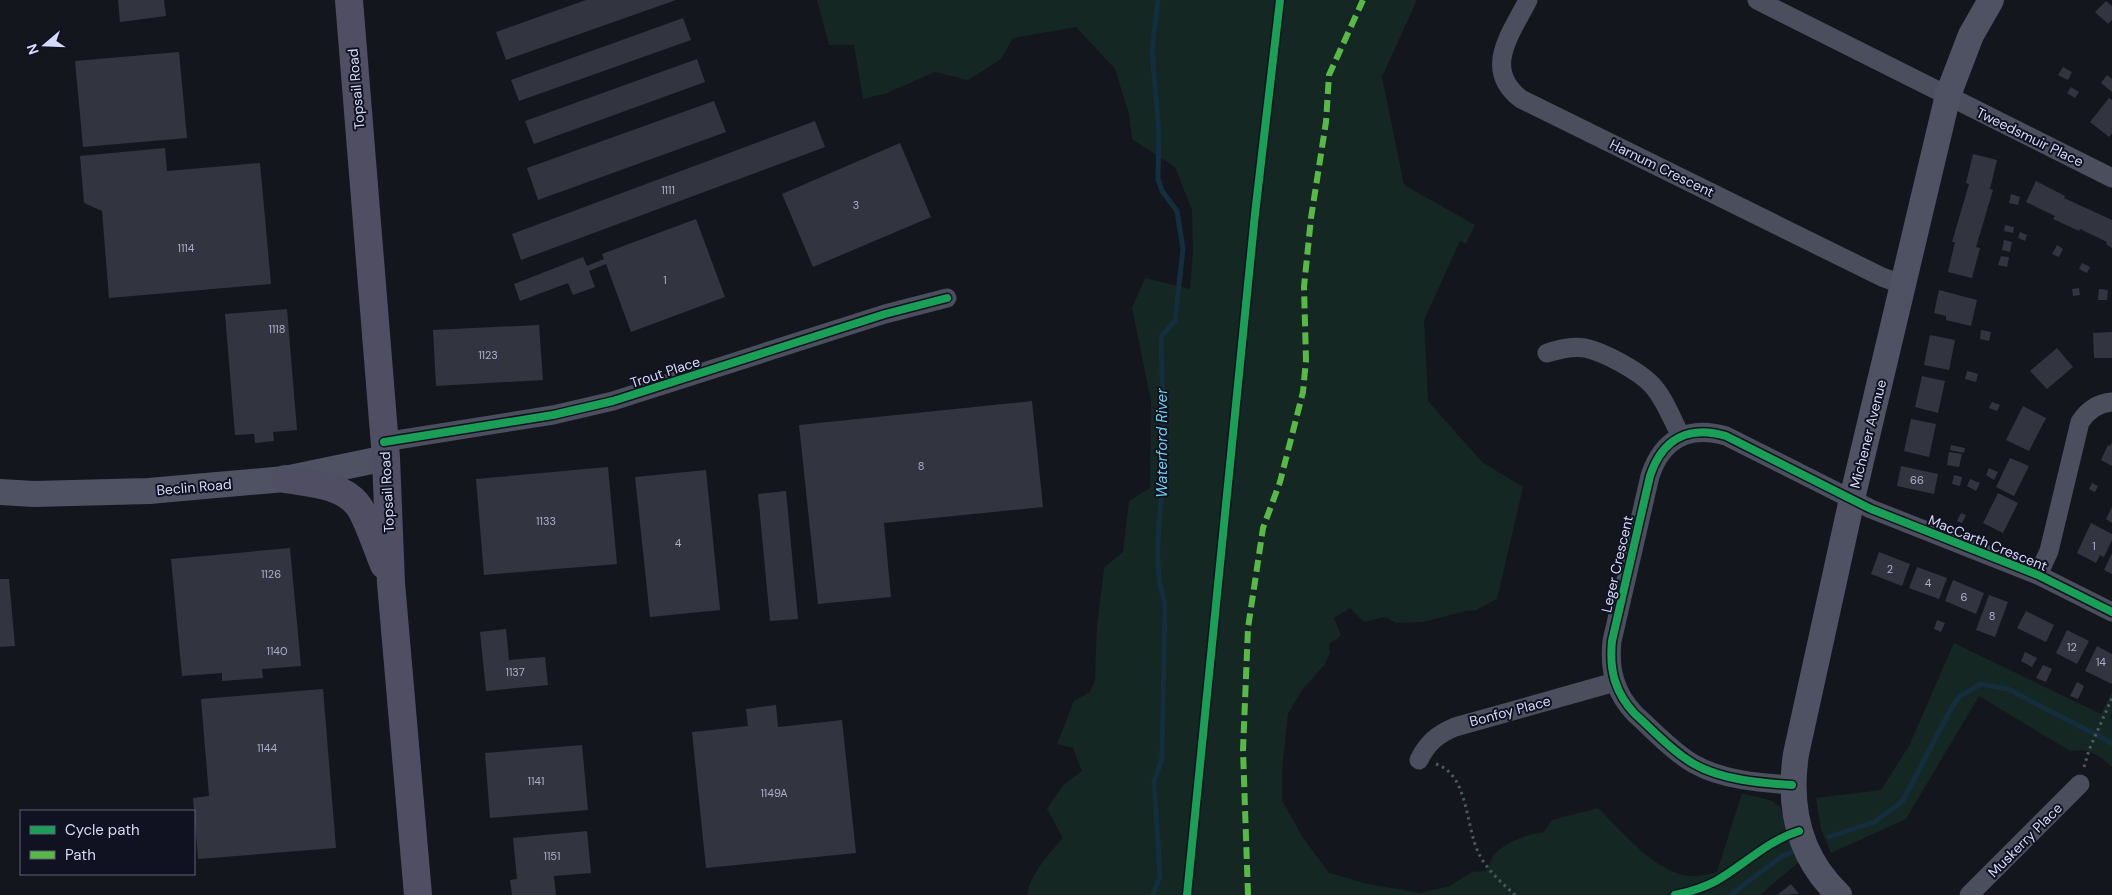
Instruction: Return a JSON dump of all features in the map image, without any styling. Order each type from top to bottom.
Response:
[{"type":"main road","name":"Topsail Road","points":[[349,0],[385,450],[391,582],[418,895]]},
{"type":"main road","points":[[284,479],[330,487],[346,494],[358,505],[391,582]]},
{"type":"street","name":"Harnum Crescent","points":[[1528,0],[1503,50],[1500,60],[1501,72],[1512,92],[1521,99],[1865,269],[1904,285]]},
{"type":"street","points":[[1757,0],[1948,95]]},
{"type":"street","name":"Michener Avenue","points":[[1839,895],[1817,869],[1799,831],[1792,785],[1796,754],[1852,499],[1948,95],[1971,35],[1990,0]]},
{"type":"street","name":"Tweedsmuir Place","points":[[1948,95],[2112,178]]},
{"type":"street","name":"Trout Place","points":[[385,450],[613,402],[885,314],[947,298]]},
{"type":"street","points":[[1547,353],[1566,348],[1586,348],[1632,370],[1653,386],[1681,436]]},
{"type":"street","name":"MacCarth Crescent","points":[[2038,575],[2048,550],[2080,422],[2086,412],[2096,406],[2112,402]]},
{"type":"street","name":"Leger Crescent","points":[[1792,785],[1740,779],[1715,773],[1694,764],[1635,714],[1624,700],[1615,682],[1612,669],[1612,641],[1654,463],[1670,443],[1681,436],[1704,432],[1726,436],[1852,499]]},
{"type":"street","name":"Beclin Road","points":[[0,492],[34,494],[149,491],[284,479],[385,450]]},
{"type":"street","name":"MacCarth Crescent","points":[[1852,499],[1879,512],[2038,575],[2112,612]]},
{"type":"street","name":"Bonfoy Place","points":[[1419,760],[1436,736],[1455,727],[1615,682]]},
{"type":"street","name":"Muskerry Place","points":[[1969,895],[2080,784]]},
{"type":"path","points":[[2080,784],[2089,750],[2100,729],[2112,698]]},
{"type":"path","points":[[1419,760],[1439,764],[1454,775],[1480,856],[1491,871],[1515,895]]},
{"type":"path","points":[[1675,895],[1710,884],[1776,840],[1799,831]]},
{"type":"green space","points":[[817,0],[1417,0],[1382,77],[1404,185],[1475,225],[1466,244],[1460,241],[1424,320],[1428,401],[1482,462],[1523,487],[1497,599],[1476,610],[1423,622],[1396,623],[1386,617],[1364,622],[1350,608],[1334,618],[1341,636],[1329,644],[1330,653],[1325,664],[1302,690],[1288,714],[1282,770],[1282,800],[1303,838],[1329,873],[1368,884],[1420,893],[1450,886],[1472,872],[1486,871],[1493,856],[1502,848],[1524,837],[1543,833],[1552,820],[1598,808],[1629,840],[1654,861],[1667,869],[1694,876],[1717,872],[1742,793],[1772,801],[1780,807],[1799,862],[1760,895],[1027,895],[1036,872],[1063,838],[1047,809],[1063,785],[1082,771],[1073,748],[1057,744],[1074,701],[1090,692],[1095,680],[1097,626],[1104,568],[1123,552],[1129,501],[1150,488],[1151,401],[1132,308],[1145,278],[1190,289],[1193,250],[1192,210],[1175,167],[1132,139],[1129,114],[1115,69],[1076,27],[1013,38],[1001,59],[968,80],[935,72],[887,93],[863,99],[854,45],[829,45]]},
{"type":"green space","points":[[1954,643],[2101,714],[2112,692],[2112,714],[2110,718],[2112,719],[2112,766],[2092,752],[2070,751],[1979,696],[1906,819],[1831,853],[1821,829],[1816,798],[1881,790],[1909,746]]},
{"type":"building","points":[[118,0],[164,0],[166,16],[120,22]]},
{"type":"building","points":[[586,0],[676,0],[506,60],[496,32]]},
{"type":"building","points":[[2106,1],[2112,6],[2112,20],[2108,24],[2095,12]]},
{"type":"building","points":[[683,18],[691,40],[519,101],[511,80]]},
{"type":"building","points":[[179,52],[187,138],[83,147],[75,61]]},
{"type":"building","points":[[697,59],[705,82],[534,144],[525,121]]},
{"type":"building","points":[[2063,67],[2072,72],[2068,80],[2058,75]]},
{"type":"building","points":[[2107,75],[2112,79],[2112,92],[2101,83]]},
{"type":"building","points":[[2071,87],[2079,92],[2075,98],[2067,93]]},
{"type":"building","points":[[2109,98],[2112,100],[2112,133],[2109,137],[2090,122]]},
{"type":"building","points":[[714,101],[726,132],[538,200],[527,168]]},
{"type":"building","points":[[815,121],[825,147],[521,260],[512,234]]},
{"type":"building","points":[[900,143],[931,217],[813,267],[782,194]]},
{"type":"building","points":[[165,148],[167,171],[260,163],[271,284],[109,298],[102,211],[84,203],[80,156]]},
{"type":"building","points":[[1973,154],[1997,160],[1990,189],[1993,190],[1976,247],[1980,248],[1972,278],[1948,272],[1955,242],[1952,242],[1969,184],[1966,183]]},
{"type":"building","points":[[2036,181],[2065,196],[2064,198],[2112,220],[2112,248],[2106,244],[2107,242],[2053,219],[2055,216],[2026,202]]},
{"type":"building","points":[[2011,194],[2020,197],[2018,205],[2009,203]]},
{"type":"building","points":[[696,219],[725,297],[631,332],[606,264],[589,271],[595,287],[573,295],[568,283],[520,301],[514,284],[583,257],[587,266],[604,259],[602,254]]},
{"type":"building","points":[[2005,225],[2014,227],[2013,233],[2004,231]]},
{"type":"building","points":[[2020,232],[2027,235],[2025,241],[2018,238]]},
{"type":"building","points":[[2004,240],[2012,242],[2010,252],[2002,250]]},
{"type":"building","points":[[2057,245],[2063,249],[2059,257],[2052,254]]},
{"type":"building","points":[[2001,256],[2009,257],[2007,267],[1998,265]]},
{"type":"building","points":[[2082,263],[2090,267],[2087,273],[2079,269]]},
{"type":"building","points":[[2079,288],[2080,295],[2073,296],[2072,289]]},
{"type":"building","points":[[2099,289],[2108,290],[2107,300],[2098,300]]},
{"type":"building","points":[[1939,290],[1977,300],[1971,326],[1946,320],[1946,316],[1934,313]]},
{"type":"building","points":[[287,309],[297,430],[273,432],[274,441],[255,443],[254,434],[235,435],[225,314]]},
{"type":"building","points":[[539,325],[543,380],[436,386],[433,330]]},
{"type":"building","points":[[1981,330],[1991,332],[1989,341],[1980,339]]},
{"type":"building","points":[[2112,332],[2112,358],[2094,358],[2093,333]]},
{"type":"building","points":[[1930,335],[1955,340],[1949,370],[1924,365]]},
{"type":"building","points":[[2057,348],[2073,367],[2047,389],[2030,371]]},
{"type":"building","points":[[1967,371],[1978,374],[1976,382],[1965,379]]},
{"type":"building","points":[[1922,376],[1945,381],[1938,413],[1915,407]]},
{"type":"building","points":[[1032,401],[1043,507],[884,523],[891,597],[818,604],[799,425]]},
{"type":"building","points":[[1992,402],[2000,405],[1997,411],[1989,408]]},
{"type":"building","points":[[2023,406],[2046,418],[2029,451],[2006,440]]},
{"type":"building","points":[[1911,419],[1936,424],[1929,457],[1904,451]]},
{"type":"building","points":[[2112,442],[2112,466],[2101,460],[2108,445],[2110,446]]},
{"type":"building","points":[[1951,445],[1965,448],[1964,453],[1950,450]]},
{"type":"building","points":[[1949,452],[1962,454],[1959,467],[1947,465]]},
{"type":"building","points":[[2010,458],[2029,466],[2014,496],[1996,487]]},
{"type":"building","points":[[1901,466],[1938,474],[1934,494],[1897,486]]},
{"type":"building","points":[[608,467],[617,564],[484,575],[476,479]]},
{"type":"building","points":[[1989,468],[1998,472],[1994,480],[1986,475]]},
{"type":"building","points":[[706,470],[720,610],[650,617],[635,477]]},
{"type":"building","points":[[1954,475],[1962,477],[1960,486],[1952,484]]},
{"type":"building","points":[[1970,479],[1980,483],[1976,491],[1967,486]]},
{"type":"building","points":[[2092,483],[2098,486],[2095,492],[2089,489]]},
{"type":"building","points":[[786,491],[798,619],[770,621],[758,494]]},
{"type":"building","points":[[1998,493],[2018,503],[2003,533],[1983,523]]},
{"type":"building","points":[[2112,507],[2112,523],[2106,519]]},
{"type":"building","points":[[1961,513],[1966,515],[1962,523],[1957,521]]},
{"type":"building","points":[[2091,523],[2112,534],[2112,540],[2104,557],[2100,555],[2096,563],[2077,553]]},
{"type":"building","points":[[290,548],[301,666],[262,669],[263,678],[222,681],[222,673],[182,676],[171,559]]},
{"type":"building","points":[[1879,552],[1910,564],[1902,586],[1871,574]]},
{"type":"building","points":[[2112,553],[2112,574],[2104,570]]},
{"type":"building","points":[[1917,567],[1947,578],[1939,599],[1909,588]]},
{"type":"building","points":[[0,579],[9,579],[15,646],[0,647]]},
{"type":"building","points":[[1953,580],[1984,593],[1976,614],[1945,601]]},
{"type":"building","points":[[1989,595],[2008,602],[1995,637],[1976,630]]},
{"type":"building","points":[[2026,611],[2054,625],[2046,642],[2017,628]]},
{"type":"building","points":[[1937,620],[1945,623],[1941,632],[1934,629]]},
{"type":"building","points":[[506,629],[509,660],[545,657],[548,685],[486,691],[480,632]]},
{"type":"building","points":[[2067,630],[2089,641],[2077,664],[2056,653]]},
{"type":"building","points":[[2097,646],[2112,654],[2112,684],[2085,671]]},
{"type":"building","points":[[2025,652],[2037,658],[2032,667],[2021,661]]},
{"type":"building","points":[[2043,665],[2052,669],[2046,682],[2036,678]]},
{"type":"building","points":[[2077,682],[2084,686],[2078,699],[2070,696]]},
{"type":"building","points":[[323,689],[336,848],[198,859],[193,798],[209,796],[201,699]]},
{"type":"building","points":[[776,705],[778,727],[842,720],[856,853],[706,868],[692,732],[748,726],[746,709]]},
{"type":"building","points":[[582,745],[588,810],[490,818],[485,753]]},
{"type":"building","points":[[587,831],[591,873],[554,876],[556,895],[512,895],[510,880],[517,879],[513,838]]},
{"type":"building","points":[[1791,884],[1799,894],[1777,895]]},
{"type":"waterway","name":"Waterford River","points":[[1153,895],[1160,876],[1154,781],[1162,759],[1165,603],[1158,572],[1158,540],[1164,458],[1161,337],[1175,321],[1183,249],[1177,211],[1162,191],[1158,179],[1159,134],[1152,50],[1158,0]]},
{"type":"waterway","points":[[1829,837],[1874,822],[1902,802],[1952,707],[1960,696],[1981,684],[2008,689],[2112,743]]},
{"type":"waterway","points":[[1730,895],[1781,857],[1791,852]]},
{"type":"marked path","points":[[1248,895],[1243,750],[1248,628],[1263,528],[1280,482],[1303,392],[1306,360],[1304,287],[1311,218],[1326,122],[1329,75],[1363,0]]},
{"type":"cycle path","points":[[1187,895],[1255,214],[1280,0]]},
{"type":"cycle path","points":[[384,442],[553,415],[613,401],[885,314],[947,298]]},
{"type":"cycle path","points":[[1792,785],[1755,782],[1729,777],[1694,764],[1671,747],[1635,714],[1623,698],[1615,680],[1611,652],[1612,641],[1650,476],[1655,463],[1662,453],[1669,444],[1678,438],[1700,432],[1726,436],[1871,509],[2038,575],[2112,612]]},
{"type":"cycle path","points":[[1675,895],[1696,890],[1716,881],[1766,847],[1787,835],[1799,831]]}]
